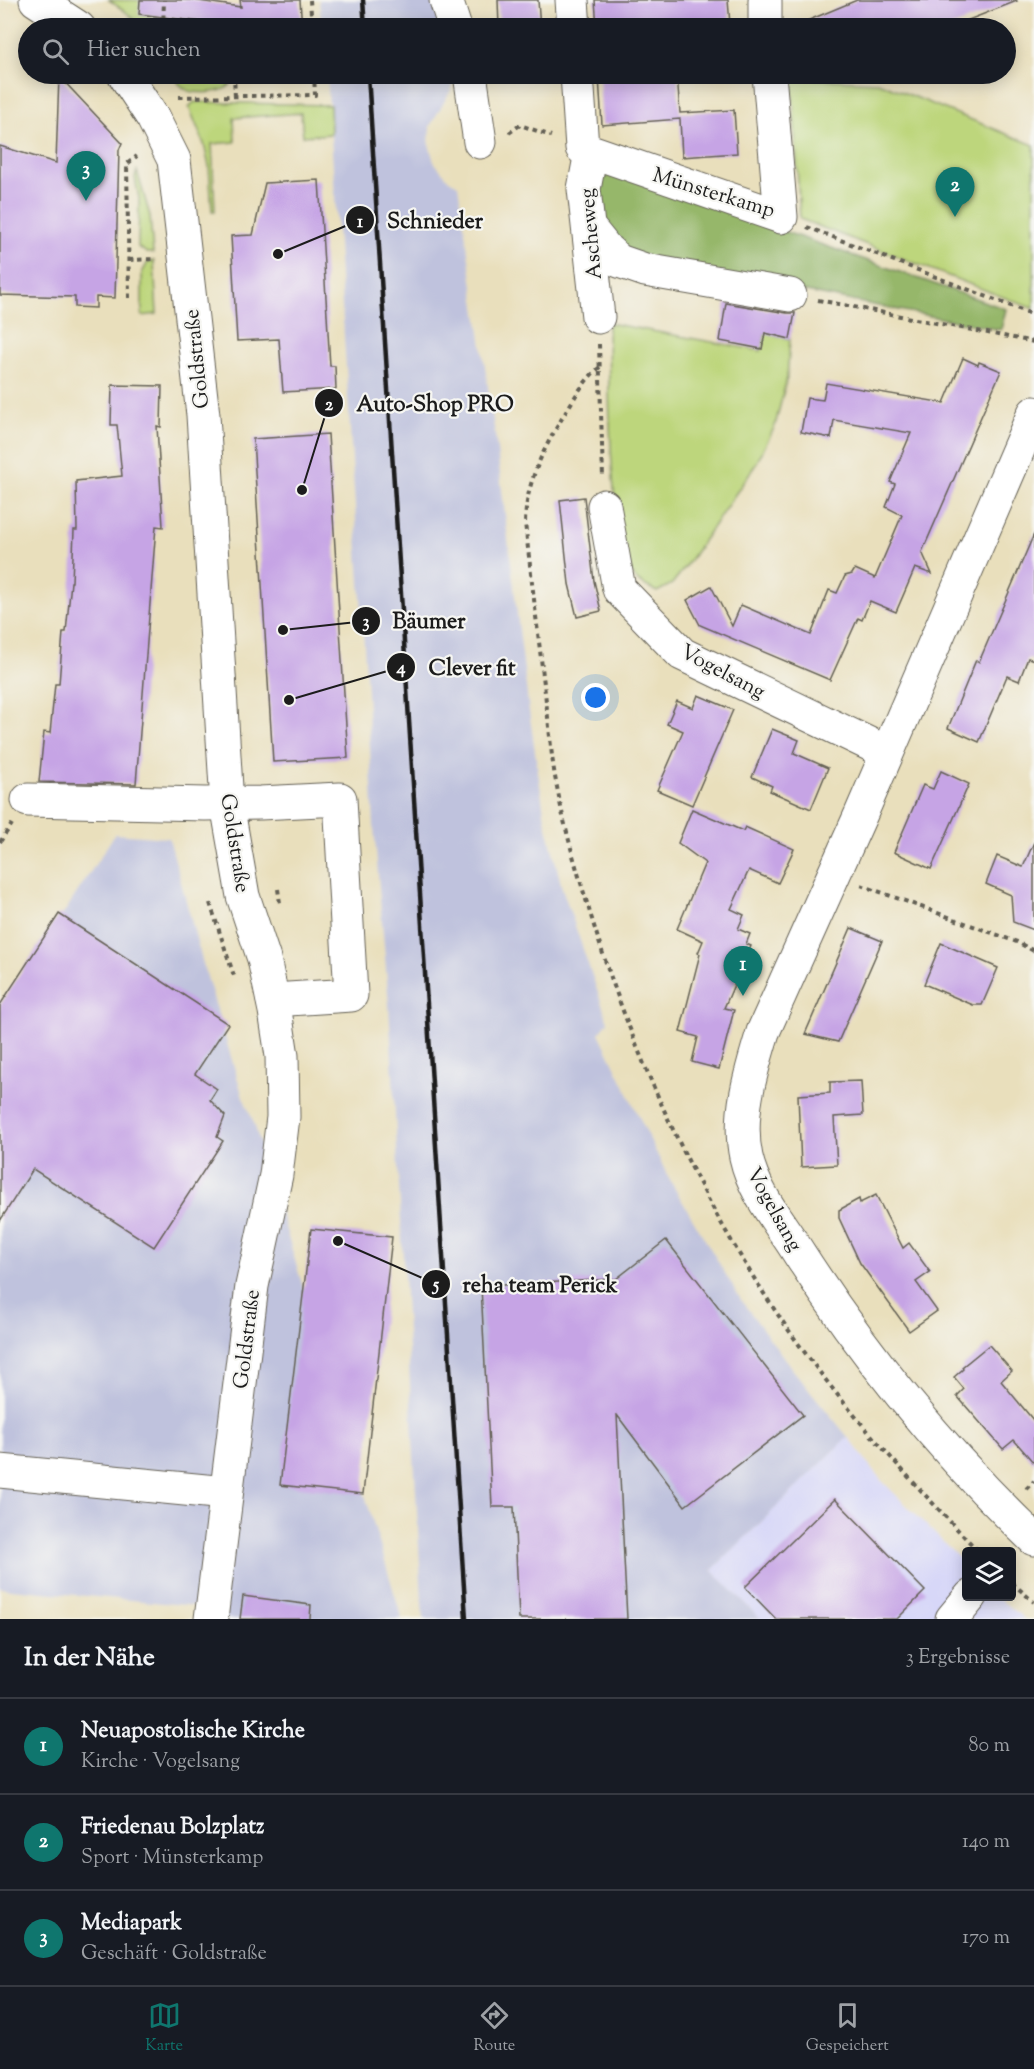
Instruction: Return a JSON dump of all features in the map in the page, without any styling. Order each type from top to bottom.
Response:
[{"type":"street","points":[[36,0],[64,18]]},
{"type":"street","points":[[446,0],[452,18]]},
{"type":"street","points":[[572,0],[573,18]]},
{"type":"street","name":"Goldstraße","points":[[131,84],[153,118],[174,160],[203,415],[216,804],[264,959],[282,1056],[283,1118],[276,1176],[252,1286],[211,1619]]},
{"type":"street","points":[[471,84],[480,142]]},
{"type":"street","name":"Ascheweg","points":[[578,84],[586,150],[584,189],[598,317]]},
{"type":"street","name":"Münsterkamp","points":[[586,150],[781,217],[770,84]]},
{"type":"street","points":[[589,228],[619,261],[645,270],[790,295]]},
{"type":"street","name":"Vogelsang","points":[[1025,1542],[862,1347],[819,1285],[762,1196],[750,1173],[746,1155],[744,1116],[754,1062],[763,1032],[834,875],[1034,413]]},
{"type":"street","name":"Vogelsang","points":[[604,506],[619,589],[682,654],[886,752]]},
{"type":"street","points":[[28,800],[216,804],[340,799],[351,995],[273,1000]]},
{"type":"street","points":[[0,1471],[226,1493]]},
{"type":"path","points":[[163,18],[164,0]]},
{"type":"path","points":[[310,0],[311,18]]},
{"type":"path","points":[[234,84],[235,98]]},
{"type":"path","points":[[179,97],[235,98],[315,95],[314,84]]},
{"type":"path","points":[[480,142],[506,135],[520,125],[586,150]]},
{"type":"path","points":[[129,298],[127,164],[137,156]]},
{"type":"path","points":[[781,217],[1034,315]]},
{"type":"path","points":[[129,260],[160,258]]},
{"type":"path","points":[[790,295],[1034,342]]},
{"type":"path","points":[[604,506],[600,367],[580,389],[539,459],[527,493],[525,523],[557,787],[578,875],[605,963],[629,1026],[690,1165],[755,1280],[800,1346],[850,1410],[885,1451],[975,1547]]},
{"type":"path","points":[[834,875],[1017,942],[1034,951]]},
{"type":"path","points":[[210,903],[238,990]]},
{"type":"path","points":[[1016,1587],[1034,1602]]},
{"type":"shaded area","points":[[319,0],[433,0],[439,18],[321,18]]},
{"type":"shaded area","points":[[328,84],[453,84],[430,126],[429,144],[434,162],[449,180],[458,185],[496,441],[529,711],[545,819],[562,888],[608,1022],[599,1033],[669,1179],[741,1300],[793,1370],[848,1437],[712,1570],[760,1619],[423,1619],[389,1005],[374,827]]},
{"type":"shaded area","points":[[115,834],[169,838],[202,960],[243,1097],[254,1123],[402,1619],[217,1619],[218,1608],[0,1588],[0,1012]]},
{"type":"shaded area","points":[[848,1437],[881,1480],[962,1561],[962,1601],[1001,1601],[1025,1619],[760,1619],[712,1570]]},
{"type":"green space","points":[[109,0],[157,0],[157,18],[133,18]]},
{"type":"green space","points":[[180,84],[230,85],[227,88],[205,93],[184,88]]},
{"type":"green space","points":[[792,84],[883,84],[1034,145],[1034,309],[800,219]]},
{"type":"green space","points":[[194,102],[330,105],[331,134],[303,136],[301,113],[234,118],[235,142],[212,144],[215,211],[212,211],[209,166],[204,144],[189,107]]},
{"type":"green space","points":[[137,171],[150,216],[153,253],[147,253],[138,247],[139,198],[135,178]]},
{"type":"green space","points":[[611,171],[1006,309],[1001,330],[637,259],[604,236],[599,177]]},
{"type":"green space","points":[[154,261],[157,314],[142,316],[142,273],[148,262]]},
{"type":"green space","points":[[608,323],[761,351],[765,333],[790,339],[787,378],[775,426],[756,464],[686,566],[672,584],[657,592],[637,580],[627,563],[620,535],[612,459]]},
{"type":"building","points":[[140,0],[192,0],[241,7],[240,0],[300,0],[301,18],[170,18],[139,14]]},
{"type":"building","points":[[498,0],[538,0],[539,18],[499,18]]},
{"type":"building","points":[[595,0],[728,0],[730,18],[596,18]]},
{"type":"building","points":[[857,0],[1017,1],[974,18],[814,18]]},
{"type":"building","points":[[59,84],[67,84],[122,143],[119,150],[115,298],[96,297],[96,308],[75,307],[75,297],[0,295],[0,146],[56,163]]},
{"type":"building","points":[[599,84],[678,84],[680,113],[734,110],[737,153],[682,157],[680,119],[602,125]]},
{"type":"building","points":[[319,180],[330,366],[335,366],[336,389],[283,392],[279,339],[237,341],[231,236],[253,235],[265,183]]},
{"type":"building","points":[[726,303],[795,313],[790,339],[765,333],[762,349],[720,341]]},
{"type":"building","points":[[963,358],[1001,371],[922,552],[932,574],[915,568],[896,612],[870,601],[862,620],[858,618],[830,680],[700,625],[687,600],[711,586],[732,626],[741,605],[811,635],[829,590],[837,593],[845,576],[852,574],[855,569],[875,578],[902,515],[886,507],[895,484],[890,482],[911,433],[834,420],[831,438],[801,432],[807,398],[823,400],[826,383],[944,403]]},
{"type":"building","points":[[112,385],[162,386],[161,427],[157,426],[163,527],[156,526],[136,784],[39,782],[44,732],[50,733],[55,684],[59,684],[63,632],[66,632],[72,582],[74,530],[77,530],[76,481],[122,476],[117,425],[111,425]]},
{"type":"building","points":[[328,434],[348,758],[273,762],[253,439]]},
{"type":"building","points":[[584,497],[594,581],[601,611],[577,617],[569,584],[560,500]]},
{"type":"building","points":[[1034,534],[1034,660],[1028,658],[1019,681],[1007,676],[979,742],[948,728],[976,660],[979,662]]},
{"type":"building","points":[[698,695],[733,710],[692,805],[657,790],[683,731],[667,724],[677,701],[693,708]]},
{"type":"building","points":[[772,729],[799,740],[794,753],[828,768],[811,809],[770,791],[772,786],[752,777]]},
{"type":"building","points":[[941,771],[969,784],[931,869],[894,852],[923,785],[933,789]]},
{"type":"building","points":[[692,809],[743,831],[745,827],[794,849],[778,883],[749,870],[731,909],[744,915],[738,929],[750,934],[746,944],[751,946],[724,1008],[734,1010],[719,1069],[692,1062],[698,1037],[680,1032],[700,954],[698,953],[703,941],[677,929],[705,863],[678,843]]},
{"type":"building","points":[[1034,842],[1034,930],[1013,922],[1011,895],[986,884],[997,856],[1023,867]]},
{"type":"building","points":[[59,914],[228,1024],[195,1074],[217,1089],[210,1100],[225,1116],[217,1137],[223,1141],[154,1247],[33,1169],[0,1221],[0,1005]]},
{"type":"building","points":[[851,928],[882,941],[838,1042],[805,1034]]},
{"type":"building","points":[[941,943],[998,968],[982,1005],[973,1005],[924,984]]},
{"type":"building","points":[[861,1081],[863,1115],[834,1117],[837,1165],[801,1167],[798,1095],[830,1093],[830,1082]]},
{"type":"building","points":[[876,1195],[903,1248],[909,1243],[930,1272],[916,1282],[937,1311],[909,1331],[860,1263],[839,1218],[839,1210],[859,1199],[860,1203]]},
{"type":"building","points":[[311,1229],[392,1237],[363,1494],[280,1485]]},
{"type":"building","points":[[666,1240],[803,1415],[685,1506],[617,1415],[627,1619],[519,1619],[514,1507],[492,1507],[481,1286],[616,1279]]},
{"type":"building","points":[[989,1345],[1012,1371],[1001,1381],[1034,1421],[1034,1463],[1014,1440],[1003,1449],[957,1396],[964,1389],[954,1377],[963,1369],[962,1367]]},
{"type":"building","points":[[835,1499],[925,1591],[897,1619],[776,1619],[745,1587]]},
{"type":"building","points":[[243,1596],[311,1605],[310,1619],[240,1619]]},
{"type":"railway","points":[[363,0],[364,18]]},
{"type":"railway","points":[[369,84],[466,1619]]},
{"type":"place","name":"Mediapark","points":[[86,201]]},
{"type":"place","name":"Friedenau Bolzplatz","points":[[955,217]]},
{"type":"place","name":"Schnieder","points":[[278,254]]},
{"type":"place","name":"Auto-Shop PRO","points":[[302,490]]},
{"type":"place","name":"Bäumer","points":[[283,630]]},
{"type":"place","name":"Clever fit","points":[[289,700]]},
{"type":"place","name":"Neuapostolische Kirche","points":[[743,996]]},
{"type":"place","name":"reha team Perick","points":[[338,1241]]}]
